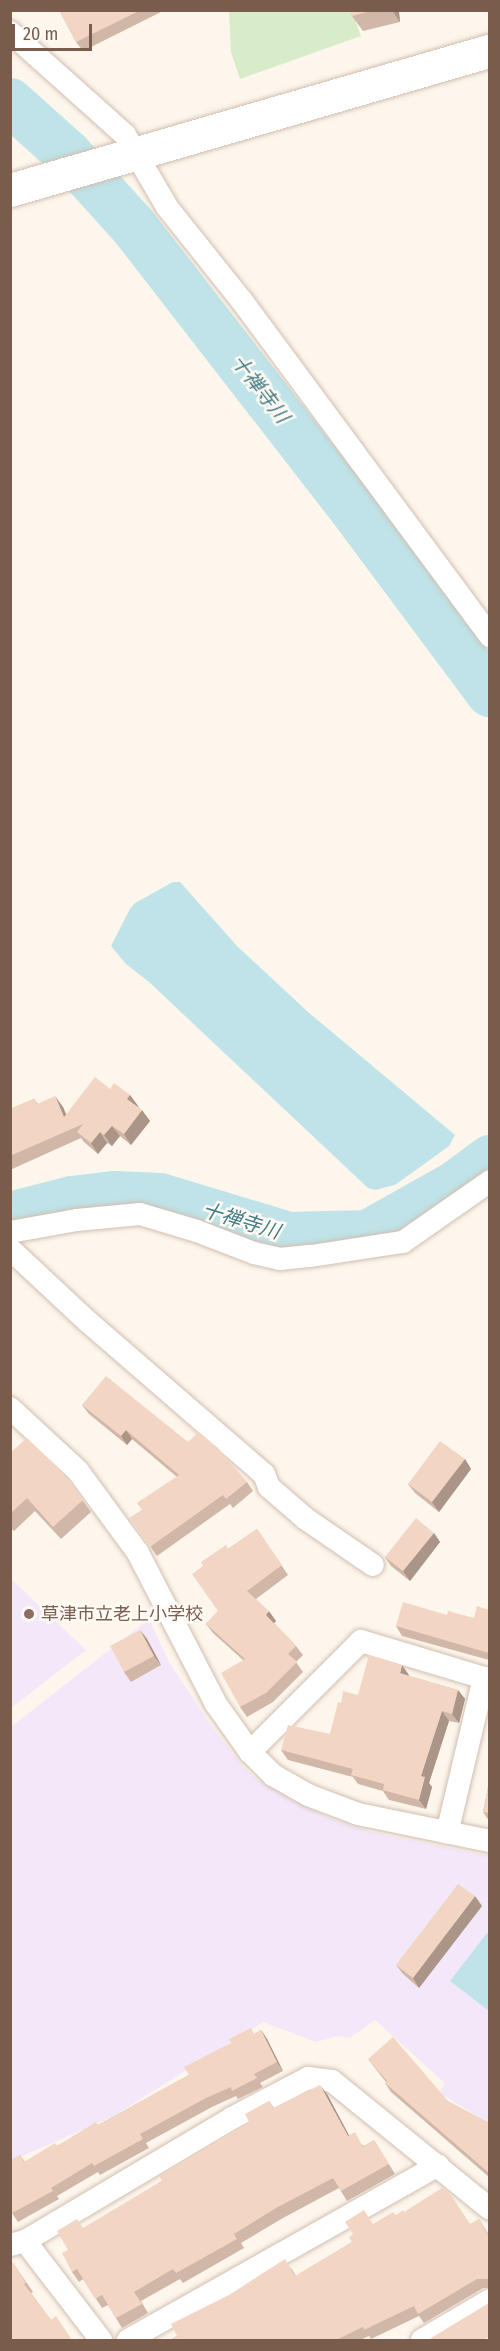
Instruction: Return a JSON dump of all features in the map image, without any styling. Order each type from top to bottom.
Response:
[{"type":"street","points":[[10,32],[125,135],[168,207],[242,302],[489,636]]},
{"type":"street","points":[[11,189],[489,51]]},
{"type":"street","points":[[10,1232],[77,1220],[140,1214],[197,1231],[254,1253],[280,1259],[311,1256],[403,1242],[489,1181]]},
{"type":"street","points":[[10,1250],[86,1320],[264,1474],[269,1487],[306,1519],[373,1564]]},
{"type":"street","points":[[10,1408],[78,1471],[138,1553],[216,1704],[250,1752],[273,1775],[308,1795],[358,1814],[489,1841]]},
{"type":"street","points":[[250,1752],[361,1641],[484,1678],[447,1833]]},
{"type":"street","points":[[101,2340],[18,2243],[232,2118],[308,2078],[332,2081],[438,2165],[489,2209]]},
{"type":"street","points":[[128,2340],[438,2165]]},
{"type":"street","points":[[422,2340],[489,2300]]},
{"type":"shaded area","name":"草津市立老上小学校","points":[[10,1578],[86,1650],[11,1708],[10,1708]]},
{"type":"shaded area","points":[[149,1619],[169,1662],[210,1724],[244,1768],[259,1781],[299,1804],[337,1821],[372,1832],[489,1856],[489,2123],[439,2093],[445,2083],[375,2020],[350,2038],[338,2036],[316,2042],[263,2022],[112,2117],[11,2161],[11,1727]]},
{"type":"green space","points":[[229,11],[352,11],[361,36],[240,79],[231,52]]},
{"type":"water","points":[[173,882],[180,882],[237,946],[308,1012],[455,1135],[449,1146],[395,1185],[375,1190],[368,1188],[149,982],[126,964],[111,946],[130,909],[135,903]]},
{"type":"water","points":[[487,1933],[490,1935],[489,2011],[450,1981]]},
{"type":"building","points":[[59,10],[141,10],[76,42]]},
{"type":"building","points":[[351,10],[374,10],[352,16]]},
{"type":"building","points":[[95,1077],[110,1089],[114,1083],[130,1095],[127,1099],[142,1110],[124,1134],[112,1126],[104,1135],[100,1132],[91,1143],[77,1132],[83,1124],[10,1156],[10,1109],[34,1099],[37,1104],[55,1096],[64,1117]]},
{"type":"building","points":[[106,1376],[188,1442],[199,1432],[218,1448],[247,1482],[226,1499],[223,1495],[150,1547],[130,1518],[142,1510],[137,1503],[179,1475],[126,1430],[121,1436],[82,1405]]},
{"type":"building","points":[[27,1438],[62,1472],[83,1500],[53,1527],[27,1498],[10,1514],[10,1453]]},
{"type":"building","points":[[440,1441],[465,1459],[432,1502],[408,1484]]},
{"type":"building","points":[[416,1518],[434,1533],[403,1571],[385,1557]]},
{"type":"building","points":[[257,1529],[282,1565],[247,1591],[269,1611],[266,1615],[296,1646],[288,1654],[297,1662],[266,1693],[240,1707],[221,1673],[245,1659],[206,1624],[218,1611],[192,1574],[203,1566],[201,1562],[226,1545],[228,1549]]},
{"type":"building","points":[[403,1602],[447,1615],[448,1611],[474,1618],[477,1606],[489,1610],[489,1653],[396,1626]]},
{"type":"building","points":[[140,1630],[154,1656],[124,1672],[110,1646]]},
{"type":"building","points":[[369,1655],[402,1665],[400,1673],[458,1690],[452,1714],[442,1711],[421,1776],[425,1777],[419,1800],[383,1790],[384,1784],[351,1775],[353,1769],[281,1750],[288,1725],[330,1734],[343,1691],[358,1695]]},
{"type":"building","points":[[489,1782],[489,1813],[483,1812]]},
{"type":"building","points":[[458,1884],[475,1896],[413,1978],[396,1965]]},
{"type":"building","points":[[251,2028],[254,2034],[261,2030],[277,2062],[254,2074],[257,2078],[232,2091],[231,2087],[206,2098],[140,2134],[143,2139],[94,2166],[92,2163],[51,2188],[53,2191],[12,2213],[10,2210],[10,2160],[20,2155],[24,2162],[55,2143],[57,2146],[96,2122],[98,2125],[189,2075],[184,2067],[231,2043],[229,2039]]},
{"type":"building","points":[[393,2037],[448,2101],[489,2123],[489,2173],[385,2083],[387,2081],[368,2059]]},
{"type":"building","points":[[320,2085],[348,2136],[355,2132],[363,2147],[374,2140],[389,2164],[341,2191],[333,2178],[276,2208],[234,2234],[237,2239],[176,2273],[173,2269],[134,2292],[142,2304],[116,2318],[102,2295],[95,2299],[77,2269],[72,2272],[62,2253],[68,2250],[57,2231],[77,2219],[83,2228],[162,2181],[159,2176],[249,2122],[245,2114],[269,2101],[273,2108]]},
{"type":"building","points":[[445,2186],[470,2224],[479,2219],[489,2237],[489,2279],[477,2279],[418,2314],[414,2306],[364,2330],[363,2327],[336,2340],[170,2340],[177,2336],[171,2324],[229,2295],[285,2259],[295,2276],[352,2242],[349,2237],[353,2234],[345,2222],[364,2210],[373,2224],[393,2212],[396,2215],[403,2210],[404,2212]]},
{"type":"building","points":[[13,2263],[26,2283],[24,2284],[51,2320],[56,2316],[72,2340],[10,2340],[10,2265]]},
{"type":"building","points":[[489,2303],[489,2337],[483,2340],[432,2340],[431,2338]]},
{"type":"waterway","name":"十禅寺川","points":[[10,102],[68,154],[134,227],[346,500],[490,693]]},
{"type":"waterway","name":"十禅寺川","points":[[10,1216],[72,1200],[114,1195],[160,1197],[289,1236],[368,1234],[455,1185],[490,1159]]},
{"type":"place","name":"草津市立老上小学校","points":[[29,1614]]}]
